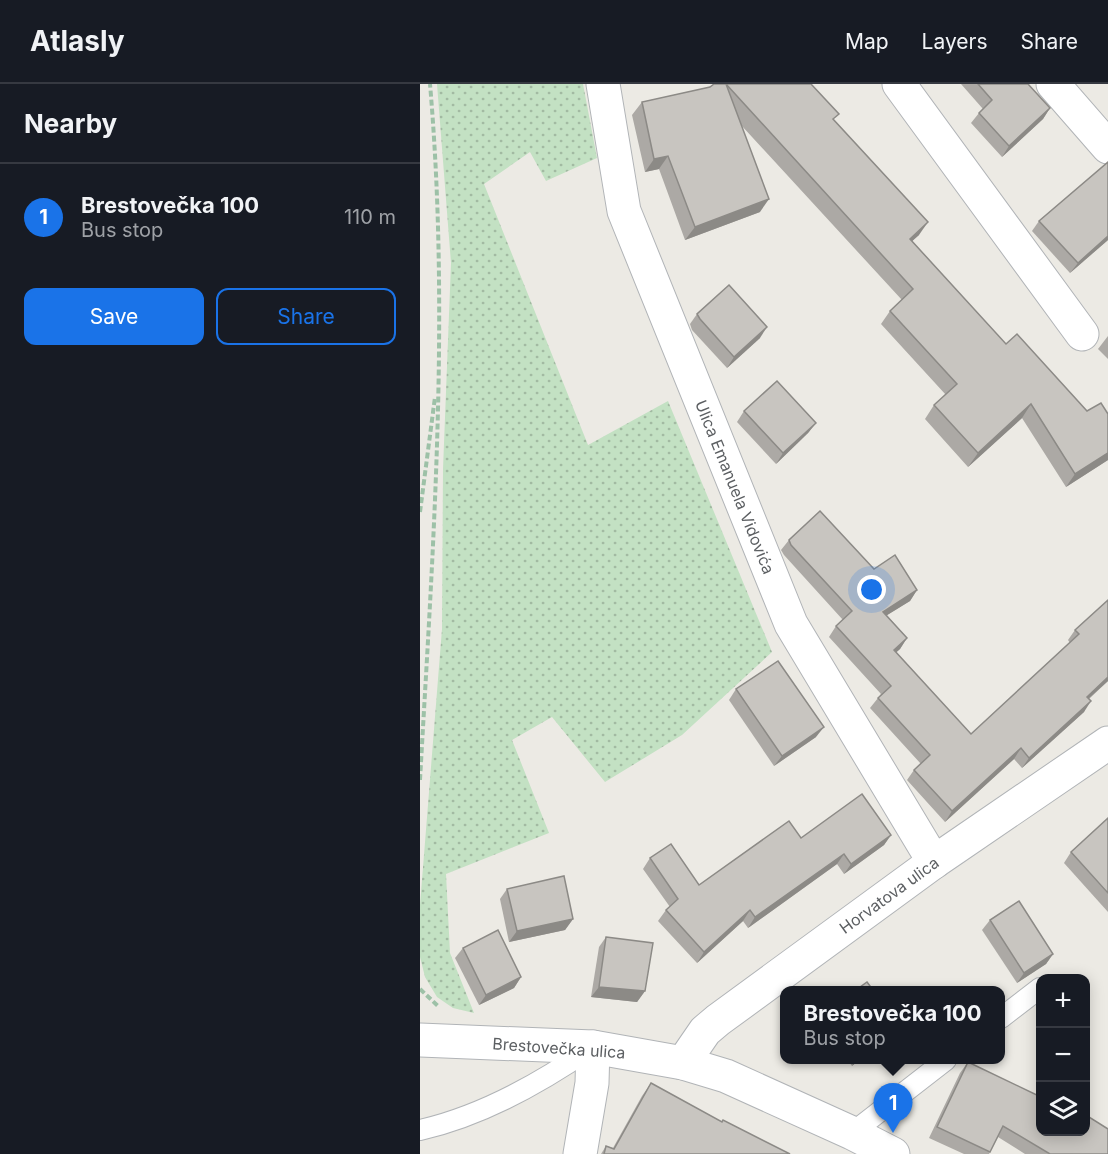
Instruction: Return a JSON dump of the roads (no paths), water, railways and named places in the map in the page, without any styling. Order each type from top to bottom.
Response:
[{"type":"street","name":"Ulica Emanuela Vidovića","points":[[603,84],[624,210],[790,624],[934,862]]},
{"type":"street","points":[[899,84],[1082,334]]},
{"type":"street","points":[[1053,84],[1108,147]]},
{"type":"street","name":"Horvatova ulica","points":[[683,1062],[705,1031],[718,1020],[934,862],[1108,743]]},
{"type":"street","name":"Brestovečka ulica","points":[[420,1040],[593,1047],[683,1062],[726,1076],[852,1132],[893,1154]]},
{"type":"street","points":[[580,1154],[592,1083],[593,1047]]},
{"type":"lane","points":[[1005,1015],[1036,992]]},
{"type":"lane","points":[[420,1130],[444,1125],[503,1101],[556,1072],[593,1047]]},
{"type":"lane","points":[[852,1132],[940,1064]]},
{"type":"place","name":"Brestovečka 100","points":[[893,1133]]}]
